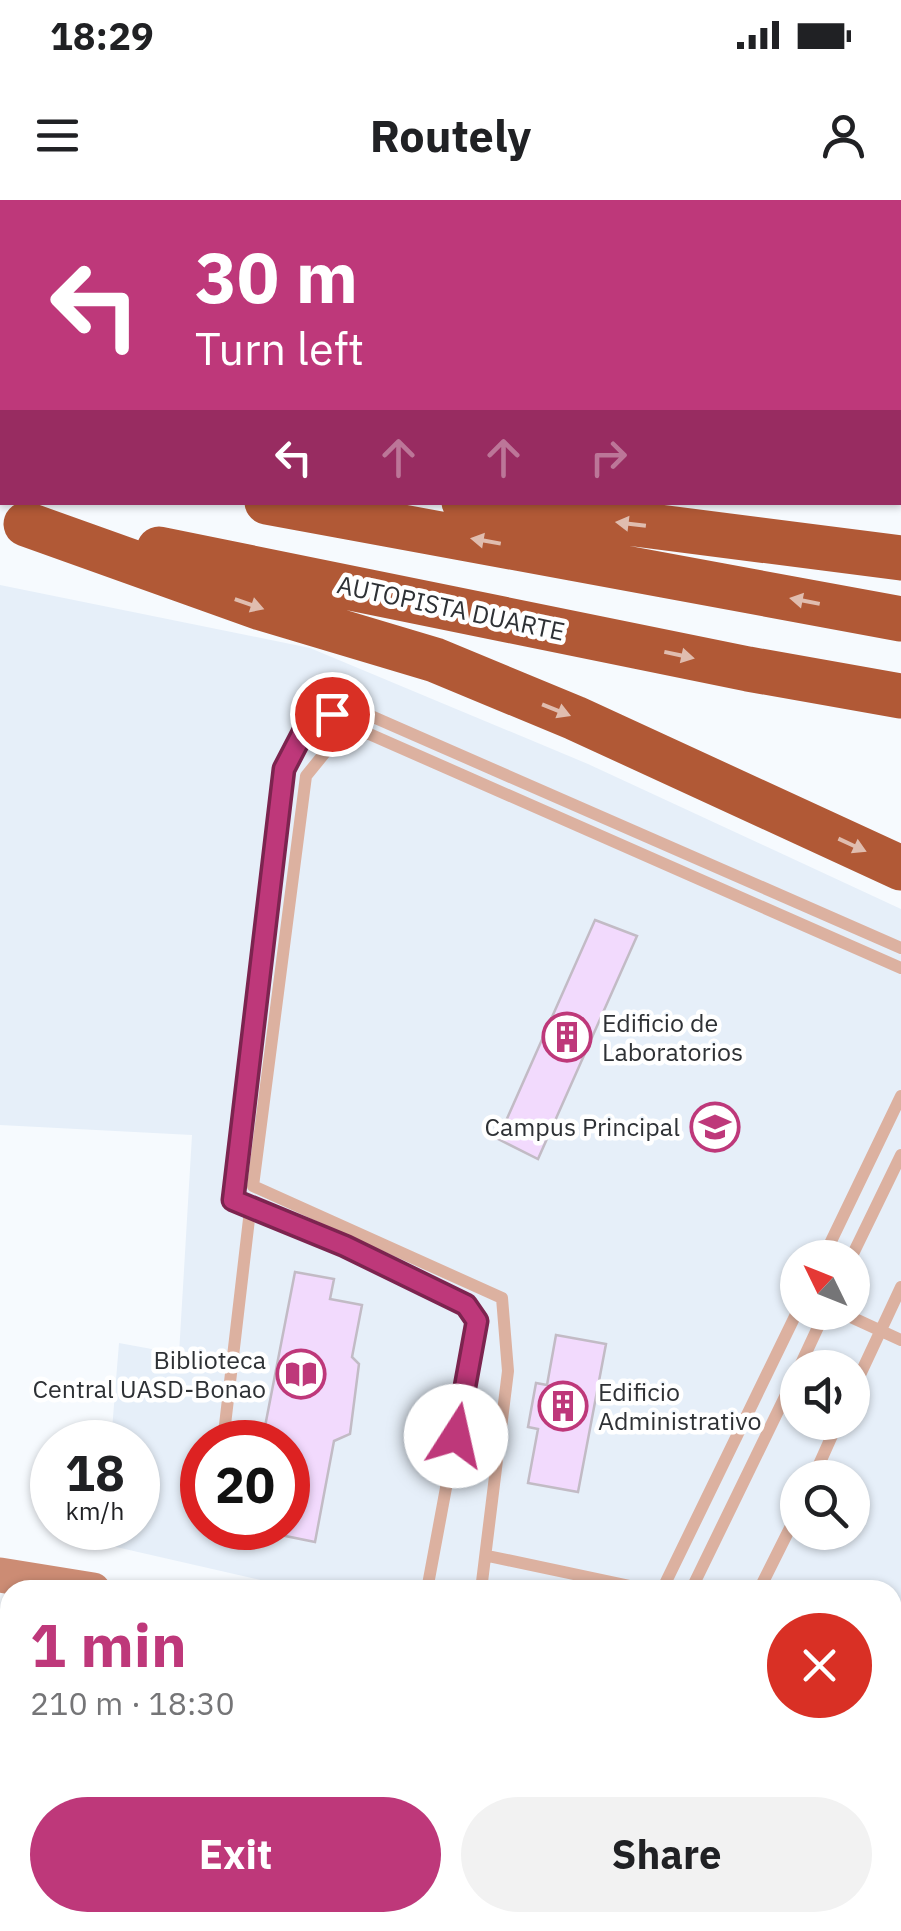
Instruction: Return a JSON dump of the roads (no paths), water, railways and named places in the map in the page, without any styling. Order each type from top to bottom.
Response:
[{"type":"highway","points":[[282,505],[901,619]]},
{"type":"highway","points":[[495,505],[680,523],[901,558]]},
{"type":"highway","points":[[13,522],[262,608],[435,660],[576,718],[901,868]]},
{"type":"highway","name":"AUTOPISTA DUARTE","points":[[13,522],[901,696]]},
{"type":"main road","points":[[0,1575],[31,1580]]},
{"type":"lane","points":[[429,1580],[477,1321],[466,1305],[345,1246],[233,1200],[284,769],[310,719],[355,708],[901,948]]},
{"type":"lane","points":[[226,1420],[306,776],[332,744],[367,734],[901,968]]},
{"type":"lane","points":[[832,1240],[901,1096]]},
{"type":"lane","points":[[860,1240],[901,1154]]},
{"type":"lane","points":[[252,1186],[502,1298],[508,1371],[483,1580]]},
{"type":"lane","points":[[870,1354],[901,1287]]},
{"type":"lane","points":[[870,1324],[901,1340]]},
{"type":"lane","points":[[667,1580],[788,1330]]},
{"type":"lane","points":[[697,1580],[780,1407]]},
{"type":"lane","points":[[764,1580],[780,1548]]},
{"type":"lane","points":[[488,1556],[602,1580]]},
{"type":"place","name":"Edificio de Laboratorios","points":[[567,1037]]},
{"type":"place","name":"Campus Principal","points":[[715,1127]]},
{"type":"place","name":"Biblioteca Central UASD-Bonao","points":[[301,1374]]},
{"type":"place","name":"Edificio Administrativo","points":[[563,1406]]}]
